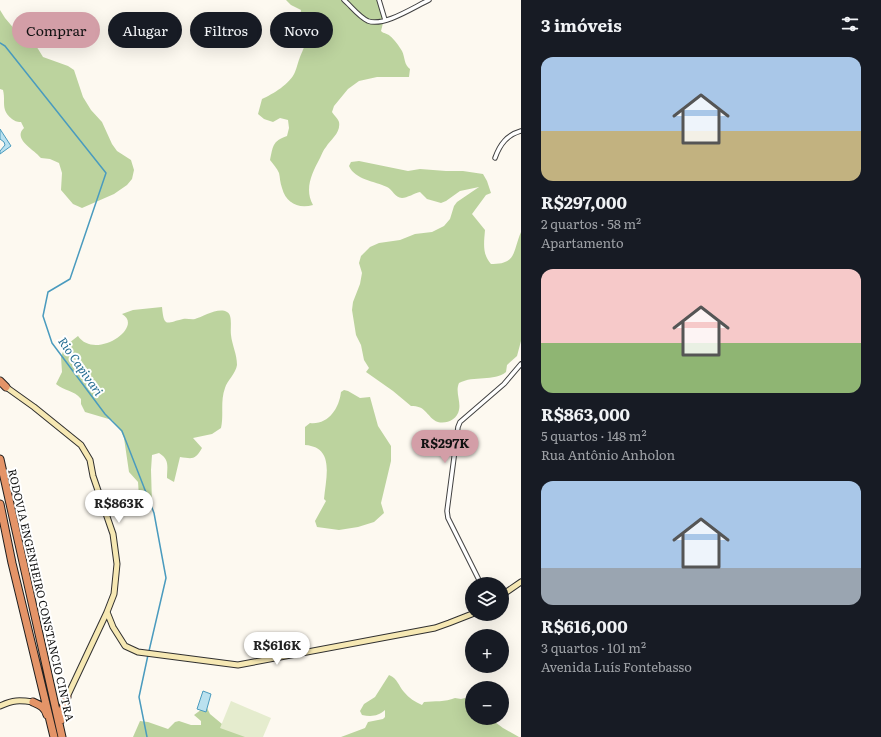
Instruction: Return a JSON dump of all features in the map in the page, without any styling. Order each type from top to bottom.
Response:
[{"type":"highway","points":[[0,381],[3,387]]},
{"type":"highway","name":"RODOVIA ENGENHEIRO CONSTANCIO CINTRA","points":[[0,459],[27,584],[36,617],[63,737]]},
{"type":"highway","name":"RODOVIA ENGENHEIRO CONSTANCIO CINTRA","points":[[0,504],[12,563],[42,680],[54,737]]},
{"type":"highway","points":[[50,679],[59,703],[67,697]]},
{"type":"highway","points":[[33,702],[42,703],[44,701],[42,680]]},
{"type":"highway","points":[[63,737],[61,713],[67,697]]},
{"type":"highway","points":[[33,702],[46,709],[54,737]]},
{"type":"street","points":[[344,0],[367,20],[376,22],[386,20],[429,0]]},
{"type":"street","points":[[379,0],[386,20]]},
{"type":"street","points":[[495,158],[499,148],[506,139],[521,131]]},
{"type":"street","points":[[478,577],[448,518],[447,510],[458,427],[460,422],[504,384],[521,364]]},
{"type":"street","points":[[3,387],[81,445],[90,460],[93,476],[113,534],[117,564],[114,594],[67,697]]},
{"type":"street","points":[[509,590],[521,582]]},
{"type":"street","points":[[107,612],[113,627],[125,646],[138,652],[238,665],[436,628],[465,617]]},
{"type":"street","points":[[0,706],[12,701],[21,700],[33,702]]},
{"type":"green space","points":[[286,0],[377,0],[384,19],[381,31],[393,39],[402,51],[410,69],[409,77],[377,77],[359,81],[348,89],[334,106],[332,112],[339,122],[339,129],[324,149],[314,169],[309,187],[310,199],[313,205],[308,206],[293,204],[286,198],[281,186],[279,173],[270,160],[276,142],[287,136],[289,128],[288,120],[280,118],[273,122],[264,119],[258,114],[262,99],[281,88],[293,76],[304,48],[333,48],[333,12],[301,12],[301,10],[291,5]]},
{"type":"green space","points":[[0,10],[12,26],[12,48],[37,48],[43,57],[68,66],[74,70],[83,97],[91,110],[102,122],[112,144],[117,151],[131,160],[134,170],[132,179],[127,185],[114,194],[82,208],[73,204],[61,190],[62,173],[59,163],[50,159],[41,158],[26,144],[21,136],[21,132],[24,128],[21,122],[17,122],[8,116],[4,106],[3,90],[0,89]]},
{"type":"green space","points":[[359,161],[408,171],[420,169],[463,171],[483,174],[491,193],[486,195],[472,214],[485,230],[485,252],[491,264],[499,264],[510,259],[513,255],[521,232],[521,341],[517,356],[507,365],[506,372],[501,375],[490,378],[471,379],[459,383],[459,410],[458,414],[452,420],[441,423],[437,422],[424,410],[416,406],[411,406],[366,372],[369,368],[364,360],[361,345],[356,335],[352,310],[362,273],[359,263],[361,256],[370,247],[379,243],[400,240],[415,234],[432,232],[444,226],[450,219],[454,206],[457,202],[479,187],[460,191],[441,203],[427,199],[420,192],[400,198],[387,187],[366,180],[352,171],[349,166],[351,162]]},
{"type":"green space","points":[[162,307],[165,321],[167,322],[195,319],[219,311],[227,312],[231,319],[231,335],[237,365],[226,385],[222,403],[221,428],[212,434],[193,438],[202,448],[193,458],[180,457],[174,482],[167,478],[167,464],[165,458],[159,453],[152,455],[152,504],[150,505],[143,503],[139,496],[138,482],[129,472],[124,438],[121,431],[112,420],[85,412],[81,404],[81,399],[78,396],[56,384],[62,372],[61,357],[64,349],[78,336],[86,343],[95,345],[105,343],[115,339],[123,333],[127,326],[127,320],[122,314],[133,310]]},
{"type":"green space","points":[[344,390],[360,398],[370,397],[378,426],[391,446],[391,461],[381,503],[384,513],[374,522],[358,527],[339,530],[317,527],[315,521],[326,501],[324,499],[327,473],[325,457],[321,451],[315,447],[305,445],[305,427],[310,423],[316,423],[327,419],[332,415],[338,404],[341,392]]},
{"type":"green space","points":[[389,675],[396,680],[412,700],[419,704],[422,705],[424,702],[465,698],[465,725],[499,725],[519,737],[341,737],[365,728],[368,722],[383,719],[385,717],[385,710],[380,714],[372,716],[362,715],[360,711],[364,704],[375,697]]},
{"type":"green space","points":[[231,701],[271,718],[263,737],[245,737],[220,728]]},
{"type":"green space","points":[[206,706],[210,714],[222,724],[250,737],[133,737],[140,721],[148,722],[168,729],[175,722],[179,721],[191,725],[201,725],[201,721],[194,715]]},
{"type":"water","points":[[0,129],[11,146],[0,154],[0,151],[5,145],[0,139]]},
{"type":"water","points":[[203,691],[211,694],[206,712],[197,709]]},
{"type":"waterway","name":"Rio Capivari","points":[[0,43],[5,46],[106,173],[70,279],[48,292],[43,316],[52,343],[105,414],[122,431],[154,513],[166,578],[149,651]]},
{"type":"waterway","name":"Rio Capivari","points":[[147,737],[139,697],[148,655]]}]
